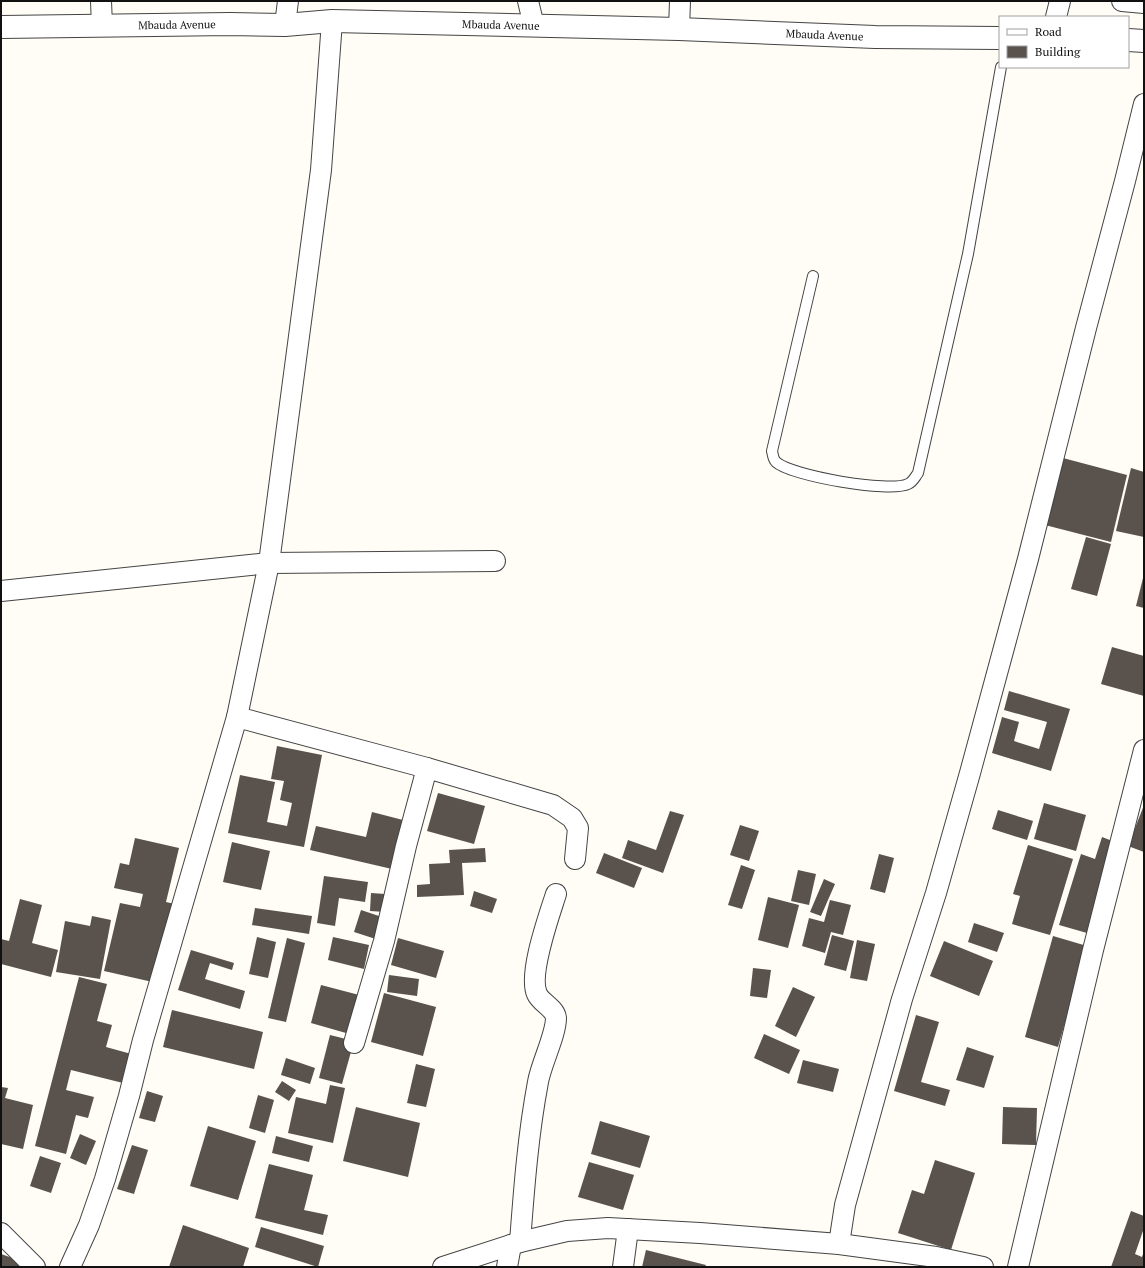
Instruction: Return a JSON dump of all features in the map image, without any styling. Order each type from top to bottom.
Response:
[{"type":"street","points":[[101,1],[102,26]]},
{"type":"street","points":[[285,25],[288,1]]},
{"type":"street","points":[[528,1],[534,26]]},
{"type":"street","points":[[678,29],[680,1]]},
{"type":"street","points":[[1056,16],[1060,1]]},
{"type":"street","points":[[1122,1],[1144,3]]},
{"type":"street","points":[[70,1267],[89,1225],[105,1179],[129,1096],[143,1040],[237,717],[269,563],[321,170],[332,21]]},
{"type":"street","name":"Mbauda Avenue","points":[[1,27],[285,25],[332,21],[678,29],[875,37],[999,38]]},
{"type":"street","points":[[1129,40],[1144,40]]},
{"type":"street","points":[[839,1244],[845,1205],[853,1173],[902,999],[936,893],[983,727],[1028,559],[1086,328],[1126,181],[1144,104]]},
{"type":"street","points":[[1,591],[269,563],[495,562]]},
{"type":"street","points":[[237,717],[427,768],[553,805],[572,818],[578,828],[575,859]]},
{"type":"street","points":[[1018,1267],[1091,958],[1144,750]]},
{"type":"street","points":[[354,1044],[384,941],[406,846],[427,768]]},
{"type":"street","points":[[507,1267],[516,1244],[538,1081],[554,1030],[556,1017],[551,1008],[538,995],[535,980],[536,966],[556,894]]},
{"type":"street","points":[[443,1267],[516,1244],[567,1231],[608,1228],[700,1232],[839,1244],[935,1262],[983,1267]]},
{"type":"street","points":[[623,1267],[628,1229]]},
{"type":"street","points":[[1,1233],[35,1267]]},
{"type":"lane","points":[[813,276],[772,451],[773,457],[776,462],[806,474],[862,486],[890,487],[907,485],[913,481],[918,473],[966,262],[1001,68]]},
{"type":"building","points":[[1063,458],[1127,475],[1111,542],[1045,525]]},
{"type":"building","points":[[1131,468],[1144,472],[1144,537],[1116,531]]},
{"type":"building","points":[[1086,537],[1111,544],[1097,596],[1071,589]]},
{"type":"building","points":[[1144,578],[1144,608],[1136,606]]},
{"type":"building","points":[[1112,647],[1144,656],[1144,696],[1101,684]]},
{"type":"building","points":[[1009,691],[1070,709],[1051,771],[992,753],[1002,717],[1019,722],[1014,741],[1039,749],[1047,722],[1004,710]]},
{"type":"building","points":[[277,746],[322,755],[304,847],[228,833],[240,775],[275,782],[267,822],[287,826],[292,803],[280,800],[284,781],[271,779]]},
{"type":"building","points":[[438,793],[485,806],[474,844],[427,831]]},
{"type":"building","points":[[1044,803],[1086,815],[1076,851],[1034,839]]},
{"type":"building","points":[[1144,805],[1144,852],[1128,846]]},
{"type":"building","points":[[998,810],[1033,821],[1027,840],[992,829]]},
{"type":"building","points":[[670,811],[684,815],[663,873],[622,858],[628,840],[656,850]]},
{"type":"building","points":[[372,812],[403,820],[392,869],[310,850],[316,826],[366,837]]},
{"type":"building","points":[[740,825],[759,831],[749,861],[730,855]]},
{"type":"building","points":[[1102,837],[1115,842],[1087,933],[1059,925],[1081,854],[1095,859]]},
{"type":"building","points":[[135,838],[179,848],[166,902],[175,904],[157,983],[104,971],[120,903],[140,907],[143,894],[114,888],[120,863],[129,865]]},
{"type":"building","points":[[232,842],[270,851],[261,890],[223,882]]},
{"type":"building","points":[[1028,845],[1073,859],[1050,935],[1012,924],[1020,896],[1013,894]]},
{"type":"building","points":[[485,848],[486,862],[462,863],[464,895],[417,897],[417,885],[430,884],[429,864],[450,863],[449,850]]},
{"type":"building","points":[[604,853],[642,868],[634,888],[596,873]]},
{"type":"building","points":[[879,854],[894,858],[885,893],[870,889]]},
{"type":"building","points":[[741,865],[755,870],[742,909],[728,905]]},
{"type":"building","points":[[798,870],[816,874],[809,905],[791,901]]},
{"type":"building","points":[[324,876],[368,882],[365,902],[339,898],[335,926],[317,923]]},
{"type":"building","points":[[824,879],[835,884],[821,916],[810,912]]},
{"type":"building","points":[[474,891],[497,899],[492,913],[470,906]]},
{"type":"building","points":[[371,893],[385,894],[385,912],[370,911]]},
{"type":"building","points":[[768,897],[799,905],[788,948],[758,940]]},
{"type":"building","points":[[20,899],[42,905],[32,943],[58,950],[51,977],[1,964],[1,939],[9,941]]},
{"type":"building","points":[[830,900],[851,905],[843,935],[831,932],[825,953],[802,946],[809,918],[824,922]]},
{"type":"building","points":[[255,908],[312,916],[309,934],[252,925]]},
{"type":"building","points":[[361,910],[391,920],[385,942],[354,932]]},
{"type":"building","points":[[92,916],[111,920],[100,979],[56,972],[65,921],[90,926]]},
{"type":"building","points":[[974,923],[1004,933],[997,952],[968,942]]},
{"type":"building","points":[[832,935],[854,941],[846,971],[824,965]]},
{"type":"building","points":[[1053,936],[1087,946],[1058,1047],[1025,1037]]},
{"type":"building","points":[[257,937],[276,942],[268,978],[249,974]]},
{"type":"building","points":[[333,937],[369,945],[364,969],[328,960]]},
{"type":"building","points":[[287,938],[305,943],[286,1022],[268,1018]]},
{"type":"building","points":[[398,938],[444,951],[436,978],[391,965]]},
{"type":"building","points":[[857,940],[875,944],[867,981],[850,978]]},
{"type":"building","points":[[944,941],[993,961],[979,996],[930,976]]},
{"type":"building","points":[[191,950],[234,963],[232,970],[210,963],[205,979],[245,991],[240,1009],[178,990]]},
{"type":"building","points":[[753,968],[771,970],[767,998],[750,996]]},
{"type":"building","points":[[389,975],[419,979],[417,996],[387,992]]},
{"type":"building","points":[[79,977],[107,984],[97,1021],[112,1025],[106,1047],[135,1055],[127,1084],[71,1070],[66,1090],[94,1097],[88,1118],[76,1115],[66,1154],[35,1146]]},
{"type":"building","points":[[321,985],[363,996],[353,1035],[311,1023]]},
{"type":"building","points":[[793,987],[815,997],[796,1037],[775,1026]]},
{"type":"building","points":[[384,993],[436,1007],[423,1056],[371,1042]]},
{"type":"building","points":[[172,1010],[263,1032],[254,1069],[163,1047]]},
{"type":"building","points":[[916,1015],[939,1022],[921,1082],[950,1090],[945,1106],[894,1091]]},
{"type":"building","points":[[764,1034],[800,1050],[789,1074],[754,1058]]},
{"type":"building","points":[[330,1035],[354,1041],[342,1084],[319,1078]]},
{"type":"building","points":[[967,1047],[994,1056],[984,1088],[956,1080]]},
{"type":"building","points":[[286,1058],[315,1068],[310,1084],[281,1075]]},
{"type":"building","points":[[803,1060],[839,1069],[833,1092],[797,1083]]},
{"type":"building","points":[[416,1064],[435,1069],[426,1107],[407,1103]]},
{"type":"building","points":[[282,1081],[296,1090],[289,1101],[275,1092]]},
{"type":"building","points":[[330,1085],[345,1088],[333,1143],[288,1133],[296,1097],[326,1104]]},
{"type":"building","points":[[1,1087],[8,1088],[5,1098],[33,1105],[23,1149],[1,1144]]},
{"type":"building","points":[[147,1091],[163,1096],[155,1122],[139,1118]]},
{"type":"building","points":[[258,1095],[274,1100],[265,1133],[249,1128]]},
{"type":"building","points":[[356,1107],[420,1123],[408,1177],[343,1161]]},
{"type":"building","points":[[1003,1107],[1037,1108],[1036,1145],[1002,1144]]},
{"type":"building","points":[[600,1121],[650,1136],[640,1168],[591,1154]]},
{"type":"building","points":[[208,1126],[256,1141],[238,1200],[190,1186]]},
{"type":"building","points":[[80,1134],[96,1141],[86,1165],[70,1158]]},
{"type":"building","points":[[276,1136],[313,1146],[309,1162],[272,1153]]},
{"type":"building","points":[[132,1145],[148,1150],[134,1194],[117,1189]]},
{"type":"building","points":[[40,1156],[61,1163],[51,1193],[30,1186]]},
{"type":"building","points":[[935,1160],[975,1173],[951,1250],[898,1233],[912,1190],[924,1194]]},
{"type":"building","points":[[589,1162],[634,1175],[623,1210],[578,1197]]},
{"type":"building","points":[[269,1164],[313,1175],[304,1210],[328,1215],[323,1235],[255,1218]]},
{"type":"building","points":[[1131,1211],[1144,1216],[1144,1228],[1135,1254],[1142,1257],[1144,1251],[1144,1267],[1111,1267]]},
{"type":"building","points":[[183,1225],[249,1248],[243,1267],[169,1267]]},
{"type":"building","points":[[261,1227],[324,1246],[318,1267],[255,1247]]},
{"type":"building","points":[[646,1250],[706,1265],[705,1267],[642,1267]]},
{"type":"building","points":[[1,1254],[21,1261],[19,1267],[1,1267]]}]
